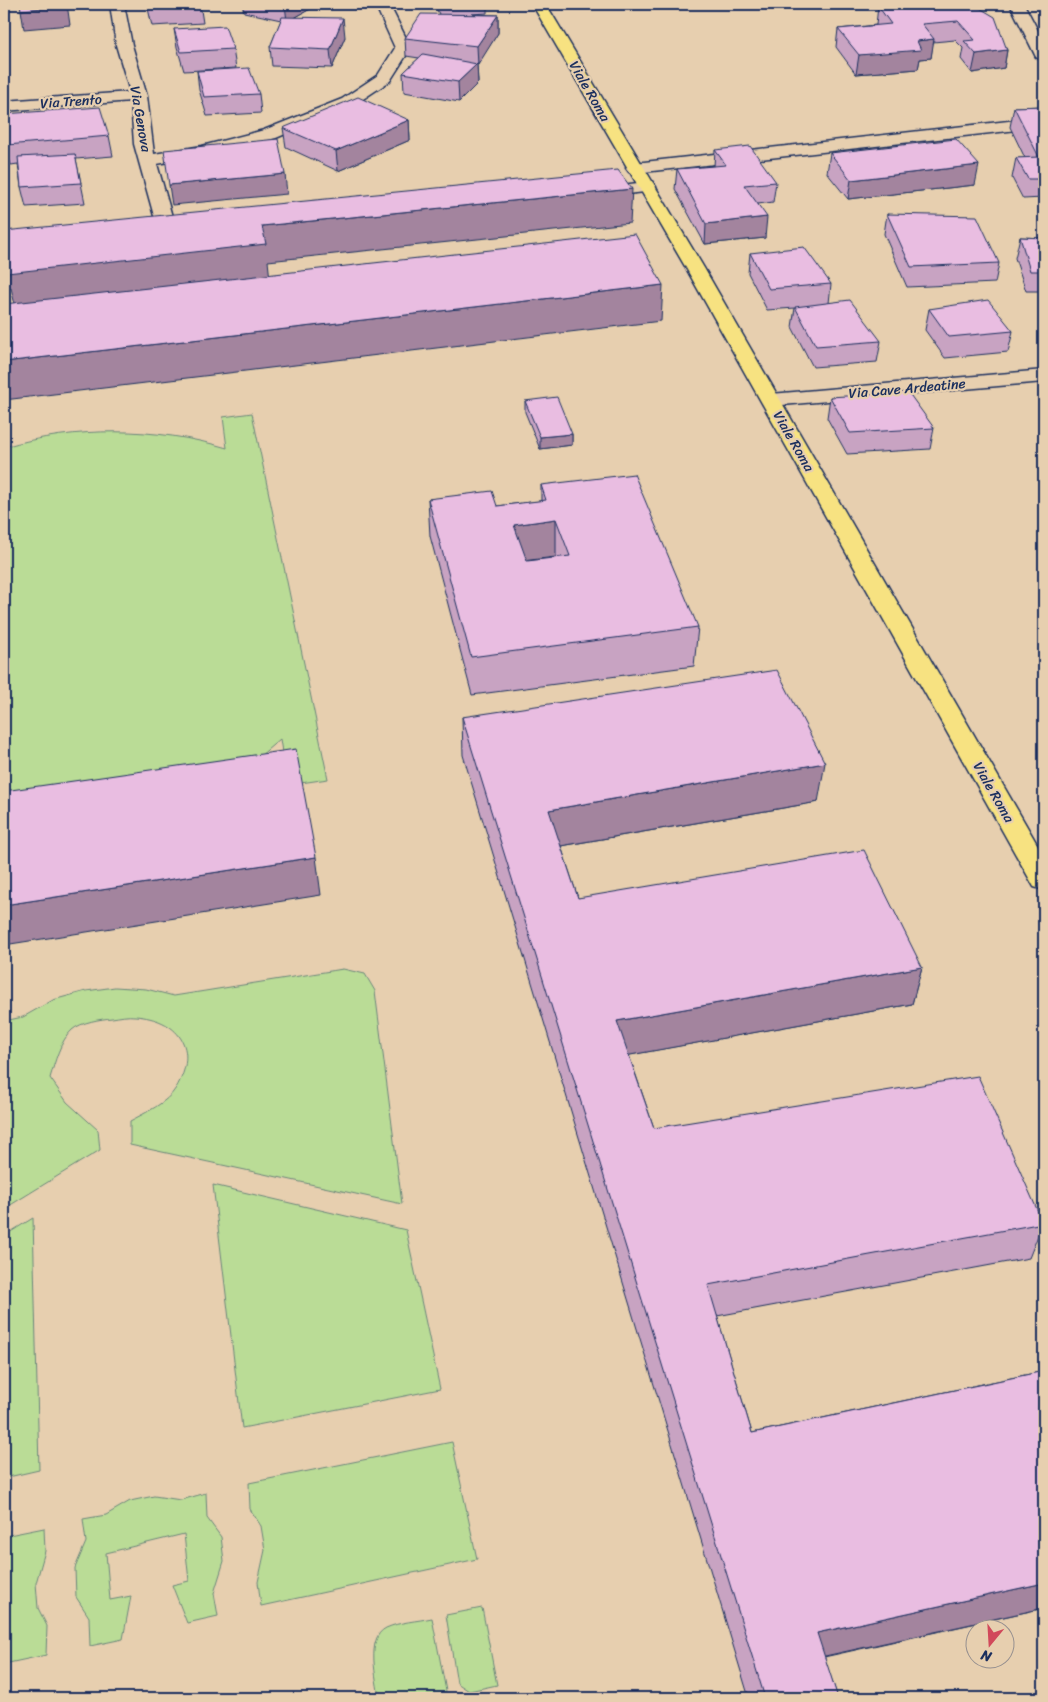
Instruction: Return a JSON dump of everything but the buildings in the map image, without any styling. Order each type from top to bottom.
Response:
[{"type":"main road","name":"Viale Roma","points":[[539,4],[771,400],[1044,880]]},
{"type":"street","name":"Via Genova","points":[[117,4],[124,45],[139,96],[143,144],[168,234]]},
{"type":"street","points":[[148,160],[202,151],[270,134],[355,97],[384,78],[403,48],[382,4]]},
{"type":"street","points":[[1017,4],[1044,57]]},
{"type":"street","points":[[1026,21],[1044,18]]},
{"type":"street","name":"Via Trento","points":[[4,106],[139,96]]},
{"type":"street","points":[[582,194],[641,178],[1044,122]]},
{"type":"street","points":[[148,235],[187,232]]},
{"type":"street","name":"Via Cave Ardeatine","points":[[771,400],[1044,376]]},
{"type":"green space","points":[[252,413],[328,779],[287,785],[280,739],[260,756],[4,820],[4,447],[59,435],[116,432],[172,436],[227,448],[223,417]]},
{"type":"green space","points":[[343,969],[365,974],[375,991],[402,1204],[130,1145],[130,1121],[155,1107],[172,1093],[183,1074],[186,1060],[185,1048],[181,1038],[173,1030],[163,1023],[150,1018],[129,1016],[91,1021],[72,1030],[61,1046],[50,1078],[67,1102],[98,1130],[100,1150],[4,1209],[4,1021],[23,1017],[53,1000],[86,991],[115,987],[146,989],[174,996]]},
{"type":"green space","points":[[213,1185],[406,1230],[440,1389],[242,1428]]},
{"type":"green space","points":[[33,1218],[39,1470],[4,1478],[4,1236]]},
{"type":"green space","points":[[452,1442],[477,1559],[261,1606],[258,1582],[265,1550],[261,1526],[250,1509],[249,1483]]},
{"type":"green space","points":[[206,1493],[207,1518],[221,1537],[224,1561],[214,1593],[218,1616],[187,1623],[172,1585],[189,1581],[184,1534],[106,1553],[110,1600],[131,1596],[123,1639],[90,1646],[89,1617],[76,1597],[75,1568],[86,1542],[83,1519],[106,1515],[130,1501],[154,1496],[181,1500]]},
{"type":"green space","points":[[44,1528],[45,1551],[36,1583],[38,1608],[47,1626],[46,1655],[4,1664],[4,1536]]},
{"type":"green space","points":[[482,1608],[497,1685],[469,1691],[457,1683],[446,1615]]},
{"type":"green space","points":[[432,1618],[446,1691],[442,1698],[379,1698],[374,1650],[380,1633],[386,1628],[397,1624]]}]
